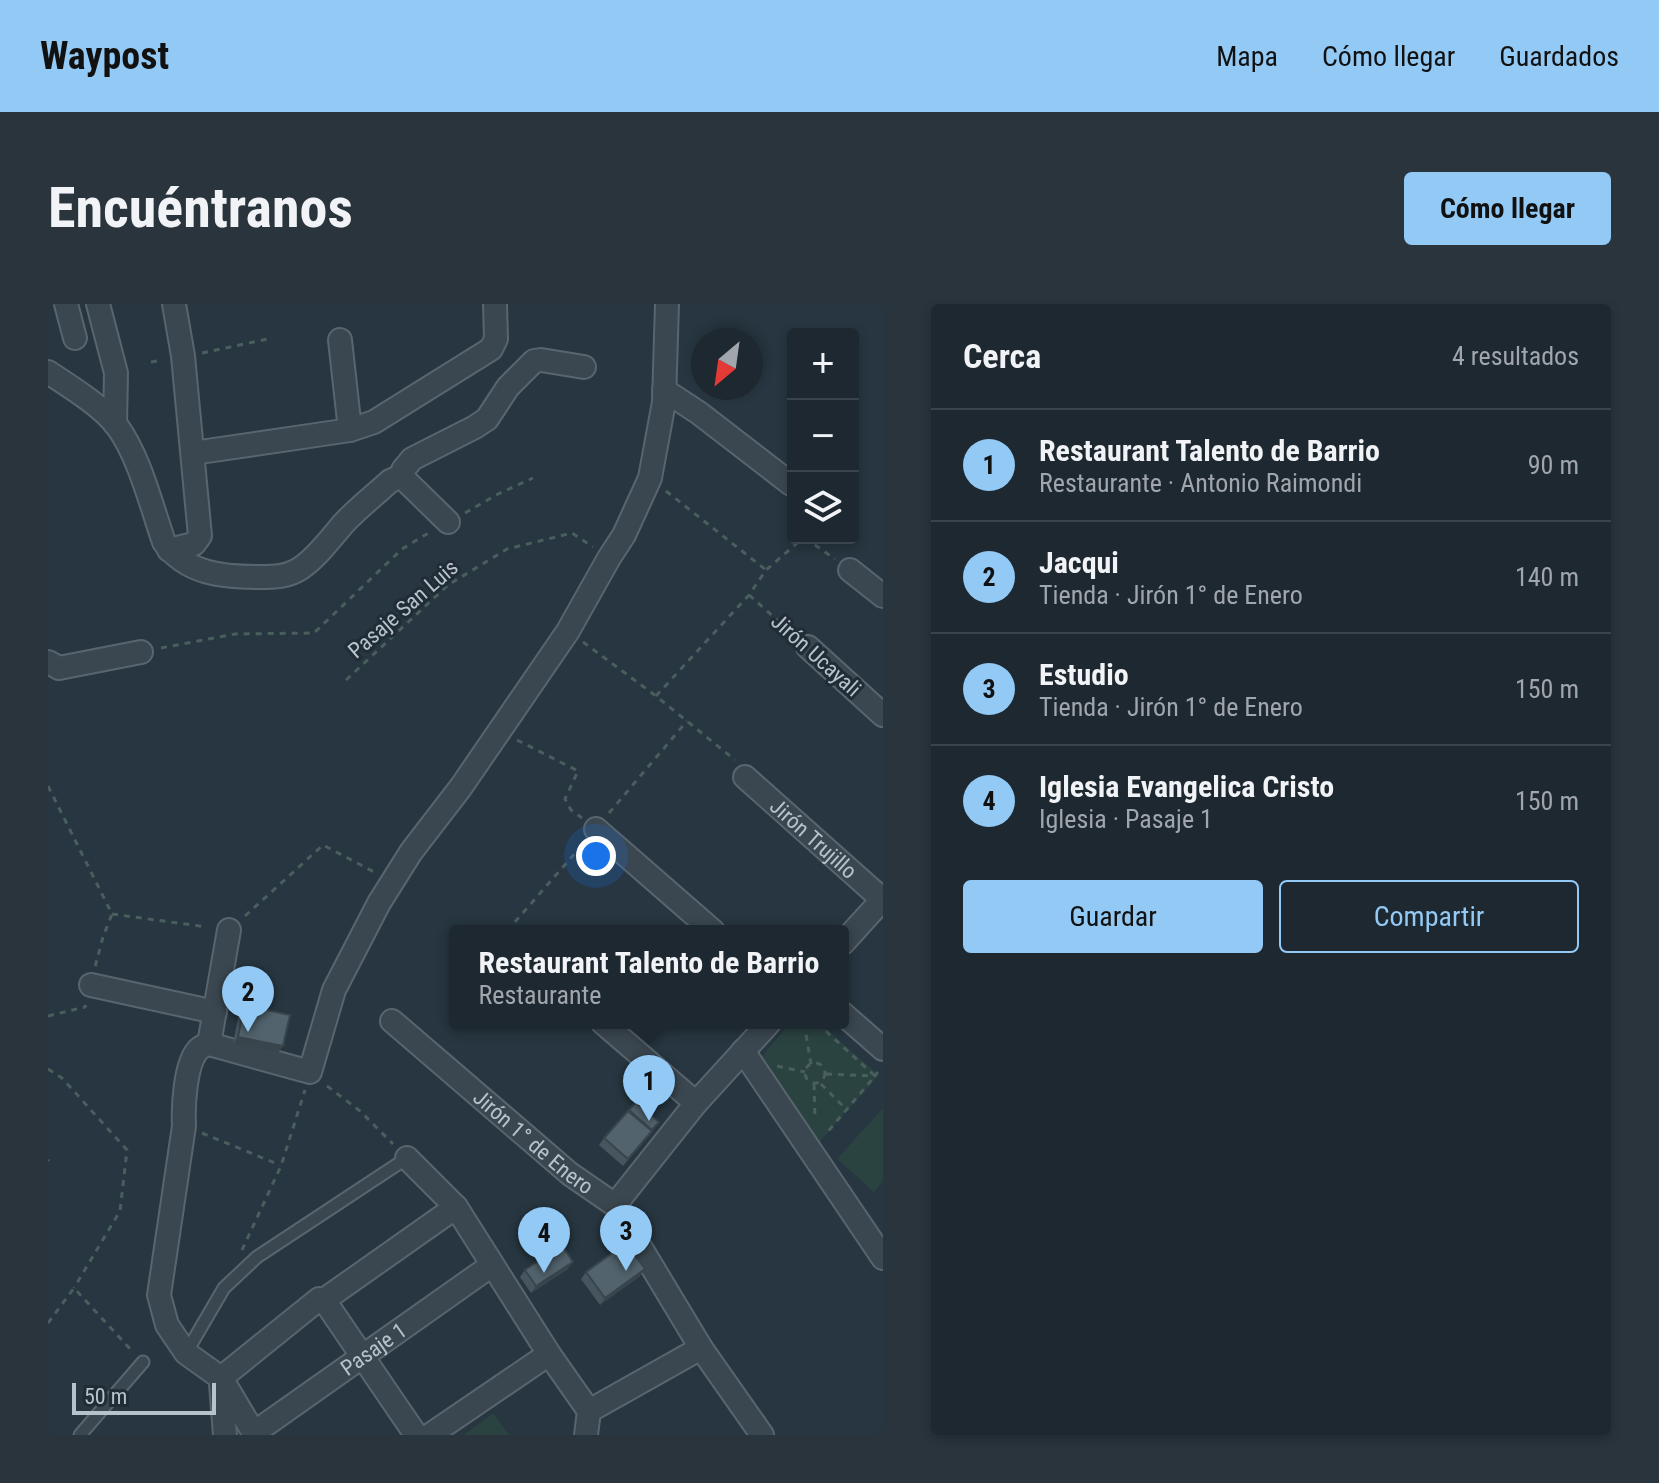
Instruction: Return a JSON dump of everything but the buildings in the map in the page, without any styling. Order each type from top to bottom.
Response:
[{"type":"street","points":[[66,304],[75,338]]},
{"type":"street","points":[[98,304],[116,373],[115,424]]},
{"type":"street","points":[[169,550],[194,544],[200,536],[183,356],[174,304]]},
{"type":"street","points":[[193,453],[350,430],[374,422],[491,349],[496,339],[495,304]]},
{"type":"street","points":[[254,1434],[221,1378],[186,1353],[167,1325],[159,1295],[190,1067],[198,1049],[209,1044],[310,1072],[334,990],[379,903],[411,852],[461,787],[568,631],[624,535],[650,478],[664,402],[667,304]]},
{"type":"street","points":[[340,340],[350,430]]},
{"type":"street","points":[[404,479],[403,470],[412,459],[487,419],[508,387],[534,361],[584,367]]},
{"type":"street","points":[[48,372],[83,396],[115,424],[131,449],[164,542],[182,561],[198,569],[226,577],[291,574],[304,567],[348,519],[397,478],[404,479],[448,522]]},
{"type":"street","points":[[664,390],[787,481]]},
{"type":"street","points":[[850,570],[883,596]]},
{"type":"street","name":"Jirón Ucayali","points":[[808,647],[883,715]]},
{"type":"street","points":[[48,662],[59,668],[141,652]]},
{"type":"street","name":"Jirón Trujillo","points":[[745,777],[883,900]]},
{"type":"street","points":[[596,829],[706,925]]},
{"type":"street","points":[[849,937],[883,900]]},
{"type":"street","points":[[209,1044],[229,930]]},
{"type":"street","points":[[91,985],[215,1012]]},
{"type":"street","points":[[849,1019],[883,1049]]},
{"type":"street","name":"Jirón 1° de Enero","points":[[392,1021],[570,1174],[615,1205],[701,1348],[762,1435]]},
{"type":"street","points":[[610,1029],[696,1103]]},
{"type":"street","points":[[615,1205],[696,1103],[763,1029]]},
{"type":"street","points":[[743,1051],[883,1258]]},
{"type":"street","points":[[407,1158],[456,1207],[589,1411],[586,1435]]},
{"type":"street","points":[[221,1378],[319,1299],[324,1300],[456,1207]]},
{"type":"street","name":"Pasaje 1","points":[[254,1434],[492,1265]]},
{"type":"street","points":[[324,1300],[416,1435]]},
{"type":"street","points":[[589,1411],[701,1348]]},
{"type":"street","points":[[430,1435],[549,1354]]},
{"type":"street","points":[[221,1378],[225,1435]]},
{"type":"lane","points":[[186,1353],[224,1288],[257,1257],[407,1158]]},
{"type":"lane","points":[[80,1435],[143,1362]]},
{"type":"path","points":[[151,362],[268,339]]},
{"type":"path","points":[[141,652],[235,634],[314,633],[402,549],[498,494],[533,478]]},
{"type":"path","points":[[650,478],[766,570]]},
{"type":"path","name":"Pasaje San Luis","points":[[346,680],[448,585],[507,549],[572,533]]},
{"type":"path","points":[[656,696],[749,595],[766,570],[797,544]]},
{"type":"path","points":[[813,544],[850,570]]},
{"type":"path","name":"Jirón Ucayali","points":[[749,595],[808,647]]},
{"type":"path","points":[[568,631],[735,759],[745,777]]},
{"type":"path","points":[[499,731],[578,771],[565,799],[571,810],[596,829]]},
{"type":"path","points":[[48,786],[112,914],[85,1007],[48,1016]]},
{"type":"path","points":[[112,914],[229,930],[323,845],[392,882]]},
{"type":"path","points":[[805,1029],[811,1064]]},
{"type":"path","points":[[824,1029],[875,1076]]},
{"type":"path","points":[[821,1065],[826,1074],[824,1079],[814,1084],[806,1078],[806,1067],[821,1065]]},
{"type":"path","points":[[823,1137],[883,1066]]},
{"type":"path","points":[[48,1069],[62,1078],[127,1150],[120,1211],[74,1288],[48,1323]]},
{"type":"path","points":[[224,1288],[281,1166],[310,1072],[360,1111],[407,1158]]},
{"type":"path","points":[[826,1074],[875,1076]]},
{"type":"path","points":[[819,1083],[846,1109]]},
{"type":"path","points":[[184,1126],[281,1166]]},
{"type":"path","points":[[74,1288],[143,1362]]},
{"type":"green space","points":[[785,1029],[826,1029],[879,1075],[814,1148],[756,1063]]},
{"type":"green space","points":[[883,1108],[883,1181],[874,1192],[837,1159]]},
{"type":"green space","points":[[493,1413],[509,1435],[464,1435]]},
{"type":"place","name":"Jacqui","points":[[248,1032]]},
{"type":"place","name":"Restaurant Talento de Barrio","points":[[649,1121]]},
{"type":"place","name":"Estudio","points":[[626,1271]]},
{"type":"place","name":"Iglesia Evangelica Cristo","points":[[544,1273]]}]
